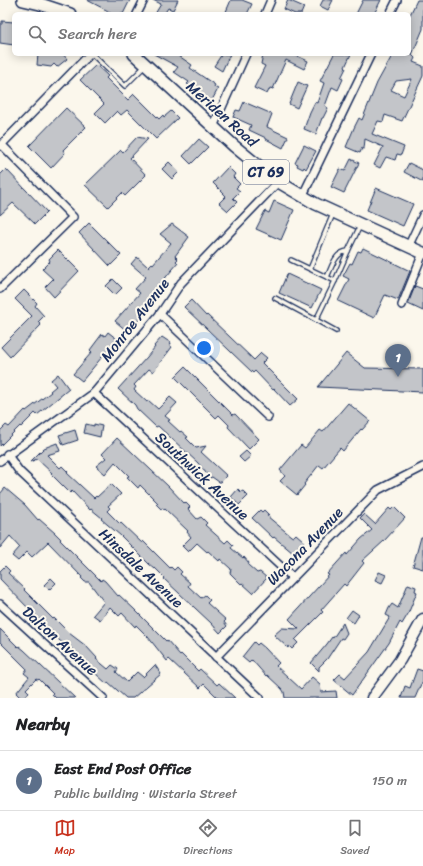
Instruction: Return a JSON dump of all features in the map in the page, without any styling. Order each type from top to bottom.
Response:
[{"type":"main road","points":[[23,0],[64,12]]},
{"type":"main road","name":"Meriden Road","points":[[136,56],[250,160],[278,182],[302,197],[423,253]]},
{"type":"main road","points":[[372,698],[400,660],[423,619]]},
{"type":"street","points":[[138,12],[144,0]]},
{"type":"street","points":[[266,12],[271,0]]},
{"type":"street","points":[[391,12],[397,0]]},
{"type":"street","points":[[0,289],[73,217],[1,146],[89,56]]},
{"type":"street","points":[[213,127],[245,56]]},
{"type":"street","points":[[302,197],[370,56]]},
{"type":"street","name":"Monroe Avenue","points":[[0,460],[94,393],[160,314],[180,282],[278,182]]},
{"type":"street","points":[[408,247],[423,215]]},
{"type":"street","points":[[402,305],[423,253]]},
{"type":"street","points":[[160,314],[268,417]]},
{"type":"street","name":"Southwick Avenue","points":[[94,393],[292,577]]},
{"type":"street","name":"Hinsdale Avenue","points":[[7,454],[19,471],[260,698]]},
{"type":"street","name":"Wacona Avenue","points":[[216,657],[378,490],[423,467]]},
{"type":"street","name":"Dalton Avenue","points":[[0,604],[103,698]]},
{"type":"lane","points":[[93,56],[125,86],[146,65]]},
{"type":"lane","points":[[310,269],[333,212]]},
{"type":"lane","points":[[316,320],[361,225]]},
{"type":"lane","points":[[327,277],[337,256],[343,251],[348,251]]},
{"type":"lane","points":[[291,260],[335,281]]},
{"type":"lane","points":[[275,298],[336,331]]},
{"type":"building","points":[[87,0],[130,0],[124,12],[110,12]]},
{"type":"building","points":[[153,0],[178,0],[173,10],[168,8],[165,12],[156,12],[161,4]]},
{"type":"building","points":[[231,0],[242,0],[252,4],[248,12],[226,12]]},
{"type":"building","points":[[288,0],[304,7],[302,12],[291,12],[284,9]]},
{"type":"building","points":[[323,0],[333,0],[328,10],[320,6]]},
{"type":"building","points":[[363,0],[381,0],[375,12],[357,12]]},
{"type":"building","points":[[417,0],[423,0],[423,29],[412,55],[415,58],[413,62],[423,66],[423,76],[402,121],[385,115],[383,122],[378,121],[372,134],[404,147],[401,155],[397,154],[395,160],[386,157],[380,168],[374,165],[383,147],[365,139],[364,149],[362,148],[360,153],[346,147],[359,118],[362,120],[377,83],[392,56],[411,56],[411,13]],"holes":[[[412,79],[404,96],[391,90],[396,81]]]},
{"type":"building","points":[[2,21],[12,22],[12,45],[0,43],[0,24],[2,24]]},
{"type":"building","points":[[38,56],[65,56],[67,59],[57,67],[54,64],[51,67],[37,65]]},
{"type":"building","points":[[158,56],[179,56],[192,65],[190,68],[215,85],[214,87],[218,89],[211,102],[200,96],[202,93],[187,84],[189,82],[174,72],[178,67]]},
{"type":"building","points":[[221,56],[229,56],[222,71],[214,66]]},
{"type":"building","points":[[263,56],[297,56],[308,61],[304,69],[286,60],[273,89],[270,88],[267,94],[254,88],[265,66],[261,64]]},
{"type":"building","points":[[333,56],[350,56],[338,90],[332,87],[325,106],[328,108],[322,118],[316,134],[304,129],[315,102],[317,103],[324,83],[320,81]]},
{"type":"building","points":[[96,65],[108,76],[106,78],[128,100],[134,94],[159,119],[171,111],[178,118],[156,139],[127,110],[121,115],[117,111],[105,123],[95,113],[104,104],[80,80]]},
{"type":"building","points":[[298,82],[307,86],[297,108],[289,104]]},
{"type":"building","points":[[244,102],[272,114],[267,127],[288,137],[283,148],[249,130],[251,125],[233,117],[236,110],[240,111]]},
{"type":"building","points":[[66,108],[86,127],[63,150],[65,153],[51,168],[29,146]]},
{"type":"building","points":[[137,137],[148,139],[130,158],[146,175],[125,196],[122,193],[108,207],[85,185],[121,150],[123,152]]},
{"type":"building","points":[[199,139],[208,147],[191,164],[183,156]]},
{"type":"building","points":[[304,145],[316,151],[306,169],[304,167],[303,169],[297,166],[298,164],[295,163]]},
{"type":"building","points":[[351,159],[359,163],[344,193],[331,187],[340,169],[345,171]]},
{"type":"building","points":[[169,162],[179,172],[172,179],[162,169]]},
{"type":"building","points":[[409,163],[423,170],[423,182],[404,172]]},
{"type":"building","points":[[228,167],[235,174],[233,177],[240,184],[236,188],[240,191],[233,198],[237,202],[228,211],[219,203],[226,196],[213,183]]},
{"type":"building","points":[[6,169],[47,212],[35,224],[13,203],[0,215],[0,175]]},
{"type":"building","points":[[376,188],[413,204],[403,226],[367,210]]},
{"type":"building","points":[[274,201],[294,210],[281,240],[256,229],[265,211],[269,213]]},
{"type":"building","points":[[89,223],[121,255],[110,266],[79,233]]},
{"type":"building","points":[[172,224],[189,237],[175,256],[178,259],[176,261],[178,263],[155,290],[158,293],[141,311],[144,314],[136,323],[134,322],[127,331],[115,321],[140,293],[135,289],[146,277],[131,264],[137,257],[148,267],[152,263],[153,264],[171,243],[160,234]]},
{"type":"building","points":[[363,248],[410,271],[398,300],[385,295],[374,318],[338,301],[349,279],[343,276],[350,263],[352,264],[358,251],[361,252]]},
{"type":"building","points":[[58,250],[79,271],[54,297],[45,287],[53,279],[42,269]]},
{"type":"building","points":[[287,274],[321,290],[312,308],[279,293]]},
{"type":"building","points":[[113,279],[122,288],[115,295],[106,286]]},
{"type":"building","points":[[415,286],[423,289],[423,311],[408,304]]},
{"type":"building","points":[[24,290],[37,303],[35,306],[44,316],[38,322],[41,325],[10,357],[1,347],[32,316],[15,299]]},
{"type":"building","points":[[191,300],[206,316],[207,315],[254,360],[261,353],[267,358],[262,363],[298,399],[290,406],[255,371],[253,373],[184,307]]},
{"type":"building","points":[[108,332],[117,339],[82,381],[73,374],[92,352],[90,350],[102,334],[105,336]]},
{"type":"building","points":[[162,337],[171,343],[170,346],[172,347],[153,372],[149,369],[134,385],[136,387],[134,390],[147,402],[148,400],[158,409],[170,397],[177,403],[165,416],[170,420],[168,421],[180,432],[181,431],[188,437],[186,438],[196,448],[206,446],[201,452],[227,476],[221,482],[212,477],[210,478],[198,463],[158,426],[156,427],[118,389],[147,357]]},
{"type":"building","points":[[346,353],[365,368],[423,369],[423,392],[318,387]]},
{"type":"building","points":[[185,367],[259,439],[249,449],[219,415],[216,418],[175,377]]},
{"type":"building","points":[[58,374],[69,389],[37,415],[35,413],[0,446],[0,431],[6,425],[9,427],[25,410],[26,411],[51,392],[50,391],[56,386],[51,380]]},
{"type":"building","points":[[348,403],[370,421],[362,430],[361,429],[343,451],[340,448],[323,468],[319,465],[297,495],[280,481],[285,476],[280,470],[301,445],[305,448],[320,430],[323,432]]},
{"type":"building","points":[[86,424],[102,426],[100,437],[84,433]]},
{"type":"building","points":[[75,430],[78,440],[63,445],[59,435]]},
{"type":"building","points":[[117,438],[184,503],[185,502],[190,507],[188,509],[197,519],[201,517],[207,523],[205,525],[225,543],[228,540],[233,545],[231,548],[243,558],[244,557],[249,563],[248,565],[257,573],[260,572],[267,578],[253,593],[230,573],[231,569],[220,559],[219,561],[197,543],[188,552],[182,546],[191,537],[187,532],[188,531],[165,509],[161,509],[156,504],[158,503],[140,485],[138,488],[127,477],[129,476],[115,462],[105,474],[96,466],[106,458],[102,454]]},
{"type":"building","points":[[57,443],[60,451],[47,455],[60,468],[62,466],[68,472],[67,473],[94,498],[111,484],[121,494],[108,506],[110,508],[107,511],[142,543],[143,541],[170,568],[171,567],[174,570],[177,567],[182,572],[180,574],[190,583],[188,586],[201,598],[205,595],[210,600],[207,603],[226,620],[224,622],[227,626],[220,633],[164,579],[165,578],[155,568],[101,519],[102,518],[91,509],[90,510],[72,491],[70,493],[37,459],[30,462],[44,448]]},
{"type":"building","points":[[246,451],[251,456],[244,462],[239,457]]},
{"type":"building","points":[[5,488],[25,505],[38,520],[39,519],[55,533],[61,539],[60,540],[101,581],[102,579],[105,581],[118,596],[119,595],[134,609],[166,641],[167,640],[180,655],[181,654],[198,671],[200,669],[217,685],[219,683],[235,698],[218,698],[204,684],[200,688],[169,659],[167,661],[148,637],[136,625],[135,627],[122,613],[119,616],[110,607],[100,620],[93,615],[104,602],[89,582],[85,582],[48,542],[32,557],[27,552],[18,561],[12,556],[20,547],[10,536],[0,548],[0,494]]},
{"type":"building","points":[[238,489],[241,492],[243,491],[248,496],[239,505],[231,497]]},
{"type":"building","points":[[394,507],[405,518],[384,541],[362,561],[364,563],[346,586],[344,584],[321,610],[323,612],[295,640],[298,643],[292,649],[289,646],[288,648],[274,635],[282,628],[299,629],[289,619],[329,575],[327,574],[346,553],[347,555],[361,539],[372,530],[360,518],[364,514],[375,524],[389,508],[391,510]]},
{"type":"building","points":[[260,510],[262,512],[264,510],[269,515],[267,516],[291,536],[293,537],[296,534],[304,541],[293,553],[274,537],[273,538],[252,518]]},
{"type":"building","points":[[421,537],[423,537],[423,569],[413,566]]},
{"type":"building","points":[[5,566],[10,571],[8,573],[53,619],[54,618],[69,633],[86,646],[97,658],[96,659],[108,669],[112,665],[118,669],[116,672],[127,682],[137,672],[143,677],[155,665],[161,674],[133,698],[126,698],[108,682],[107,684],[74,651],[60,641],[0,579],[0,571]]},
{"type":"building","points":[[379,572],[386,575],[382,583],[375,580]]},
{"type":"building","points":[[51,578],[56,583],[49,590],[44,585]]},
{"type":"building","points":[[408,584],[416,587],[415,591],[417,592],[408,614],[402,624],[400,622],[389,643],[352,695],[334,680],[340,674],[345,678],[369,652],[390,617],[386,615],[389,608],[392,604],[398,608]]},
{"type":"building","points":[[352,610],[359,615],[354,623],[346,618]]},
{"type":"building","points":[[343,623],[347,633],[343,639],[341,638],[327,659],[319,667],[319,671],[311,663],[332,637],[333,638]]},
{"type":"building","points":[[0,629],[75,698],[56,698],[39,679],[36,679],[26,689],[29,692],[24,698],[21,698],[16,693],[29,677],[24,673],[27,669],[0,642]]},
{"type":"building","points":[[254,642],[257,645],[259,643],[265,648],[279,663],[276,666],[301,689],[312,677],[320,684],[321,692],[336,691],[337,698],[285,698],[282,689],[267,675],[266,676],[252,660],[249,663],[242,657]]},
{"type":"building","points":[[417,669],[423,671],[423,684],[421,684],[415,698],[401,698],[405,686],[410,688]]},
{"type":"place","name":"East End Post Office","points":[[398,377]]}]
